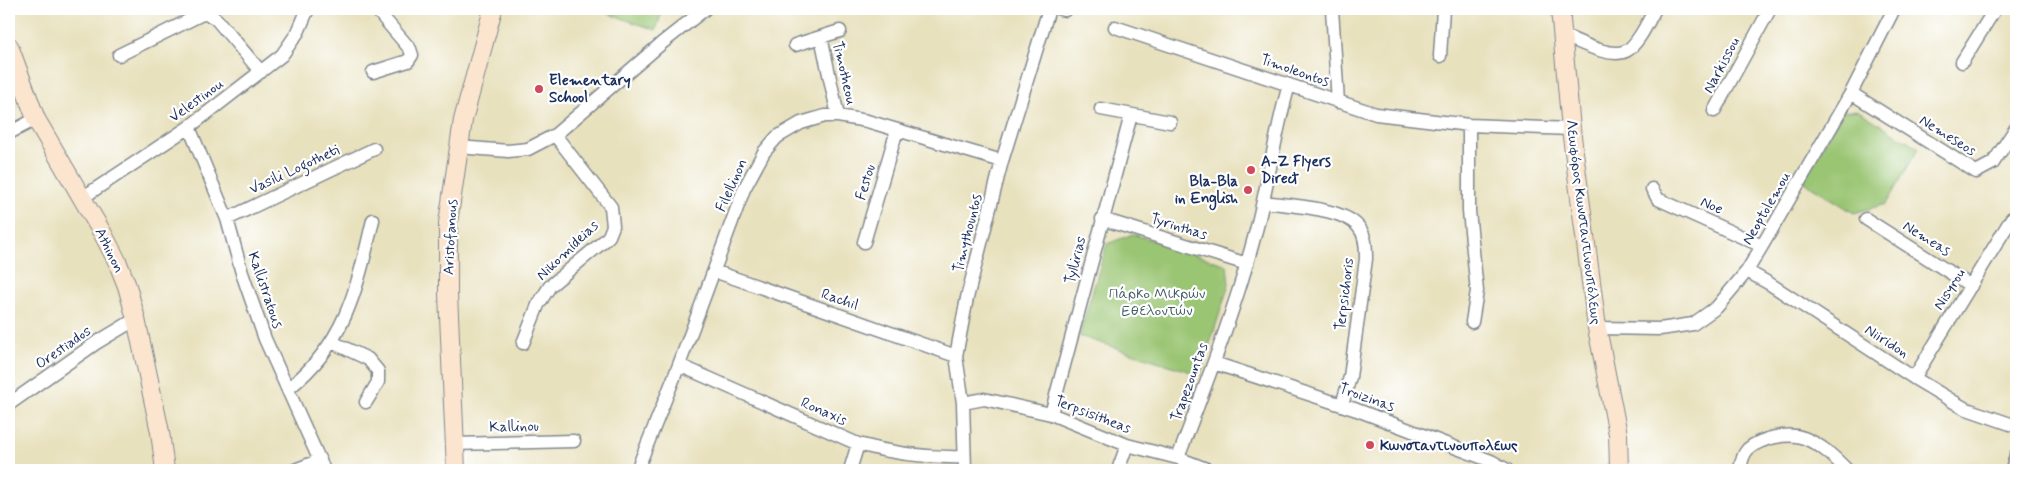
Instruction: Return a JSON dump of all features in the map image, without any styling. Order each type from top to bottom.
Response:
[{"type":"street","name":"Velestinou","points":[[82,198],[189,127],[262,72],[282,55],[298,32],[308,9]]},
{"type":"street","points":[[373,72],[408,61],[412,55],[410,49],[376,9]]},
{"type":"street","name":"Aristofanous","points":[[456,470],[448,294],[448,223],[458,147],[476,67],[493,9]]},
{"type":"street","points":[[458,147],[508,151],[528,149],[555,135],[662,43],[705,9]]},
{"type":"street","name":"Timythountos","points":[[964,464],[963,403],[956,356],[967,298],[1002,161],[1049,9]]},
{"type":"street","points":[[1332,9],[1338,102]]},
{"type":"street","points":[[1440,56],[1443,9]]},
{"type":"street","name":"Λεωφόρος Κωνσταντινουπόλεως","points":[[1560,9],[1571,129],[1597,328],[1618,434],[1619,470]]},
{"type":"street","points":[[1562,35],[1610,54],[1626,51],[1640,36],[1655,9]]},
{"type":"street","name":"Narkissou","points":[[1714,111],[1770,9]]},
{"type":"street","name":"Neoptolemou","points":[[1597,328],[1660,329],[1693,324],[1717,307],[1747,271],[1762,246],[1851,93],[1894,9]]},
{"type":"street","points":[[1962,62],[1995,9]]},
{"type":"street","points":[[119,55],[202,14],[207,14],[217,20],[262,72]]},
{"type":"street","name":"Timoleontos","points":[[1116,27],[1376,114],[1469,125],[1571,129]]},
{"type":"street","name":"Timotheou","points":[[795,45],[840,31]]},
{"type":"street","name":"Timotheou","points":[[821,37],[838,116]]},
{"type":"street","name":"Athinon","points":[[9,46],[12,66],[36,119],[117,261],[127,286],[136,318],[160,432],[165,470]]},
{"type":"street","name":"Trapezountas","points":[[1178,458],[1214,363],[1246,264],[1264,202],[1280,114],[1289,85]]},
{"type":"street","name":"Nemeseos","points":[[1851,93],[1976,172],[1993,163],[2016,128]]},
{"type":"street","points":[[1101,109],[1170,122]]},
{"type":"street","name":"Tyllirias","points":[[1050,414],[1130,115]]},
{"type":"street","name":"Filellinon","points":[[641,469],[744,189],[764,152],[777,138],[801,124],[825,116],[838,116],[868,121],[1002,161]]},
{"type":"street","points":[[9,133],[36,119]]},
{"type":"street","points":[[1469,125],[1469,211],[1477,291],[1472,322]]},
{"type":"street","name":"Kallistratous","points":[[189,127],[227,219],[242,273],[265,339],[277,368],[289,388],[322,465],[295,470]]},
{"type":"street","name":"Festou","points":[[864,242],[897,130]]},
{"type":"street","name":"Nikomideias","points":[[523,343],[538,305],[550,286],[604,241],[609,236],[612,226],[611,207],[555,135]]},
{"type":"street","name":"Vasili Logotheti","points":[[227,219],[374,149]]},
{"type":"street","name":"Noe","points":[[1652,188],[1658,199],[1762,246]]},
{"type":"street","name":"Terpsichoris","points":[[1264,202],[1336,213],[1351,219],[1361,229],[1366,242],[1366,259],[1350,377],[1342,405]]},
{"type":"street","name":"Nisyrou","points":[[1914,378],[2012,218]]},
{"type":"street","name":"Tyrinthas","points":[[1102,219],[1246,264]]},
{"type":"street","name":"Nemeas","points":[[1866,219],[1971,286]]},
{"type":"street","points":[[289,388],[307,374],[332,342],[347,314],[361,270],[373,220]]},
{"type":"street","name":"Niiridon","points":[[1747,271],[1964,408],[2016,426]]},
{"type":"street","name":"Rachil","points":[[714,272],[956,356]]},
{"type":"street","name":"Orestiados","points":[[9,404],[96,343],[136,318]]},
{"type":"street","points":[[332,342],[368,359],[378,370],[378,382],[366,402]]},
{"type":"street","name":"Troizinas","points":[[1214,363],[1342,405],[1491,461],[1507,470]]},
{"type":"street","name":"Ronaxis","points":[[679,365],[858,444],[886,452],[964,464]]},
{"type":"street","name":"Terpsisitheas","points":[[963,403],[984,399],[1050,414],[1127,445],[1178,458],[1209,470]]},
{"type":"street","name":"Λεωφόρος Κωνσταντινουπόλεως","points":[[1618,434],[1629,456],[1632,470]]},
{"type":"street","points":[[1740,470],[1741,462],[1747,450],[1760,442],[1790,436],[1803,438],[1828,451],[1847,470]]},
{"type":"street","name":"Kallinou","points":[[454,444],[574,441]]},
{"type":"street","points":[[850,470],[858,444]]},
{"type":"street","points":[[1118,470],[1127,445]]},
{"type":"street","points":[[2012,470],[2016,455]]},
{"type":"green space","points":[[594,9],[663,9],[656,30]]},
{"type":"green space","points":[[1857,110],[1919,148],[1886,204],[1854,213],[1803,181],[1842,112]]},
{"type":"green space","name":"Πάρκο Μικρών Εθελοντών","points":[[1133,234],[1227,265],[1229,284],[1200,375],[1079,336],[1107,244]]},
{"type":"place","name":"Elementary School","points":[[539,89]]},
{"type":"place","name":"A-Z Flyers Direct","points":[[1251,170]]},
{"type":"place","name":"Bla-Bla in English","points":[[1248,190]]},
{"type":"place","name":"Κωνσταντινουπολεως","points":[[1370,445]]}]
